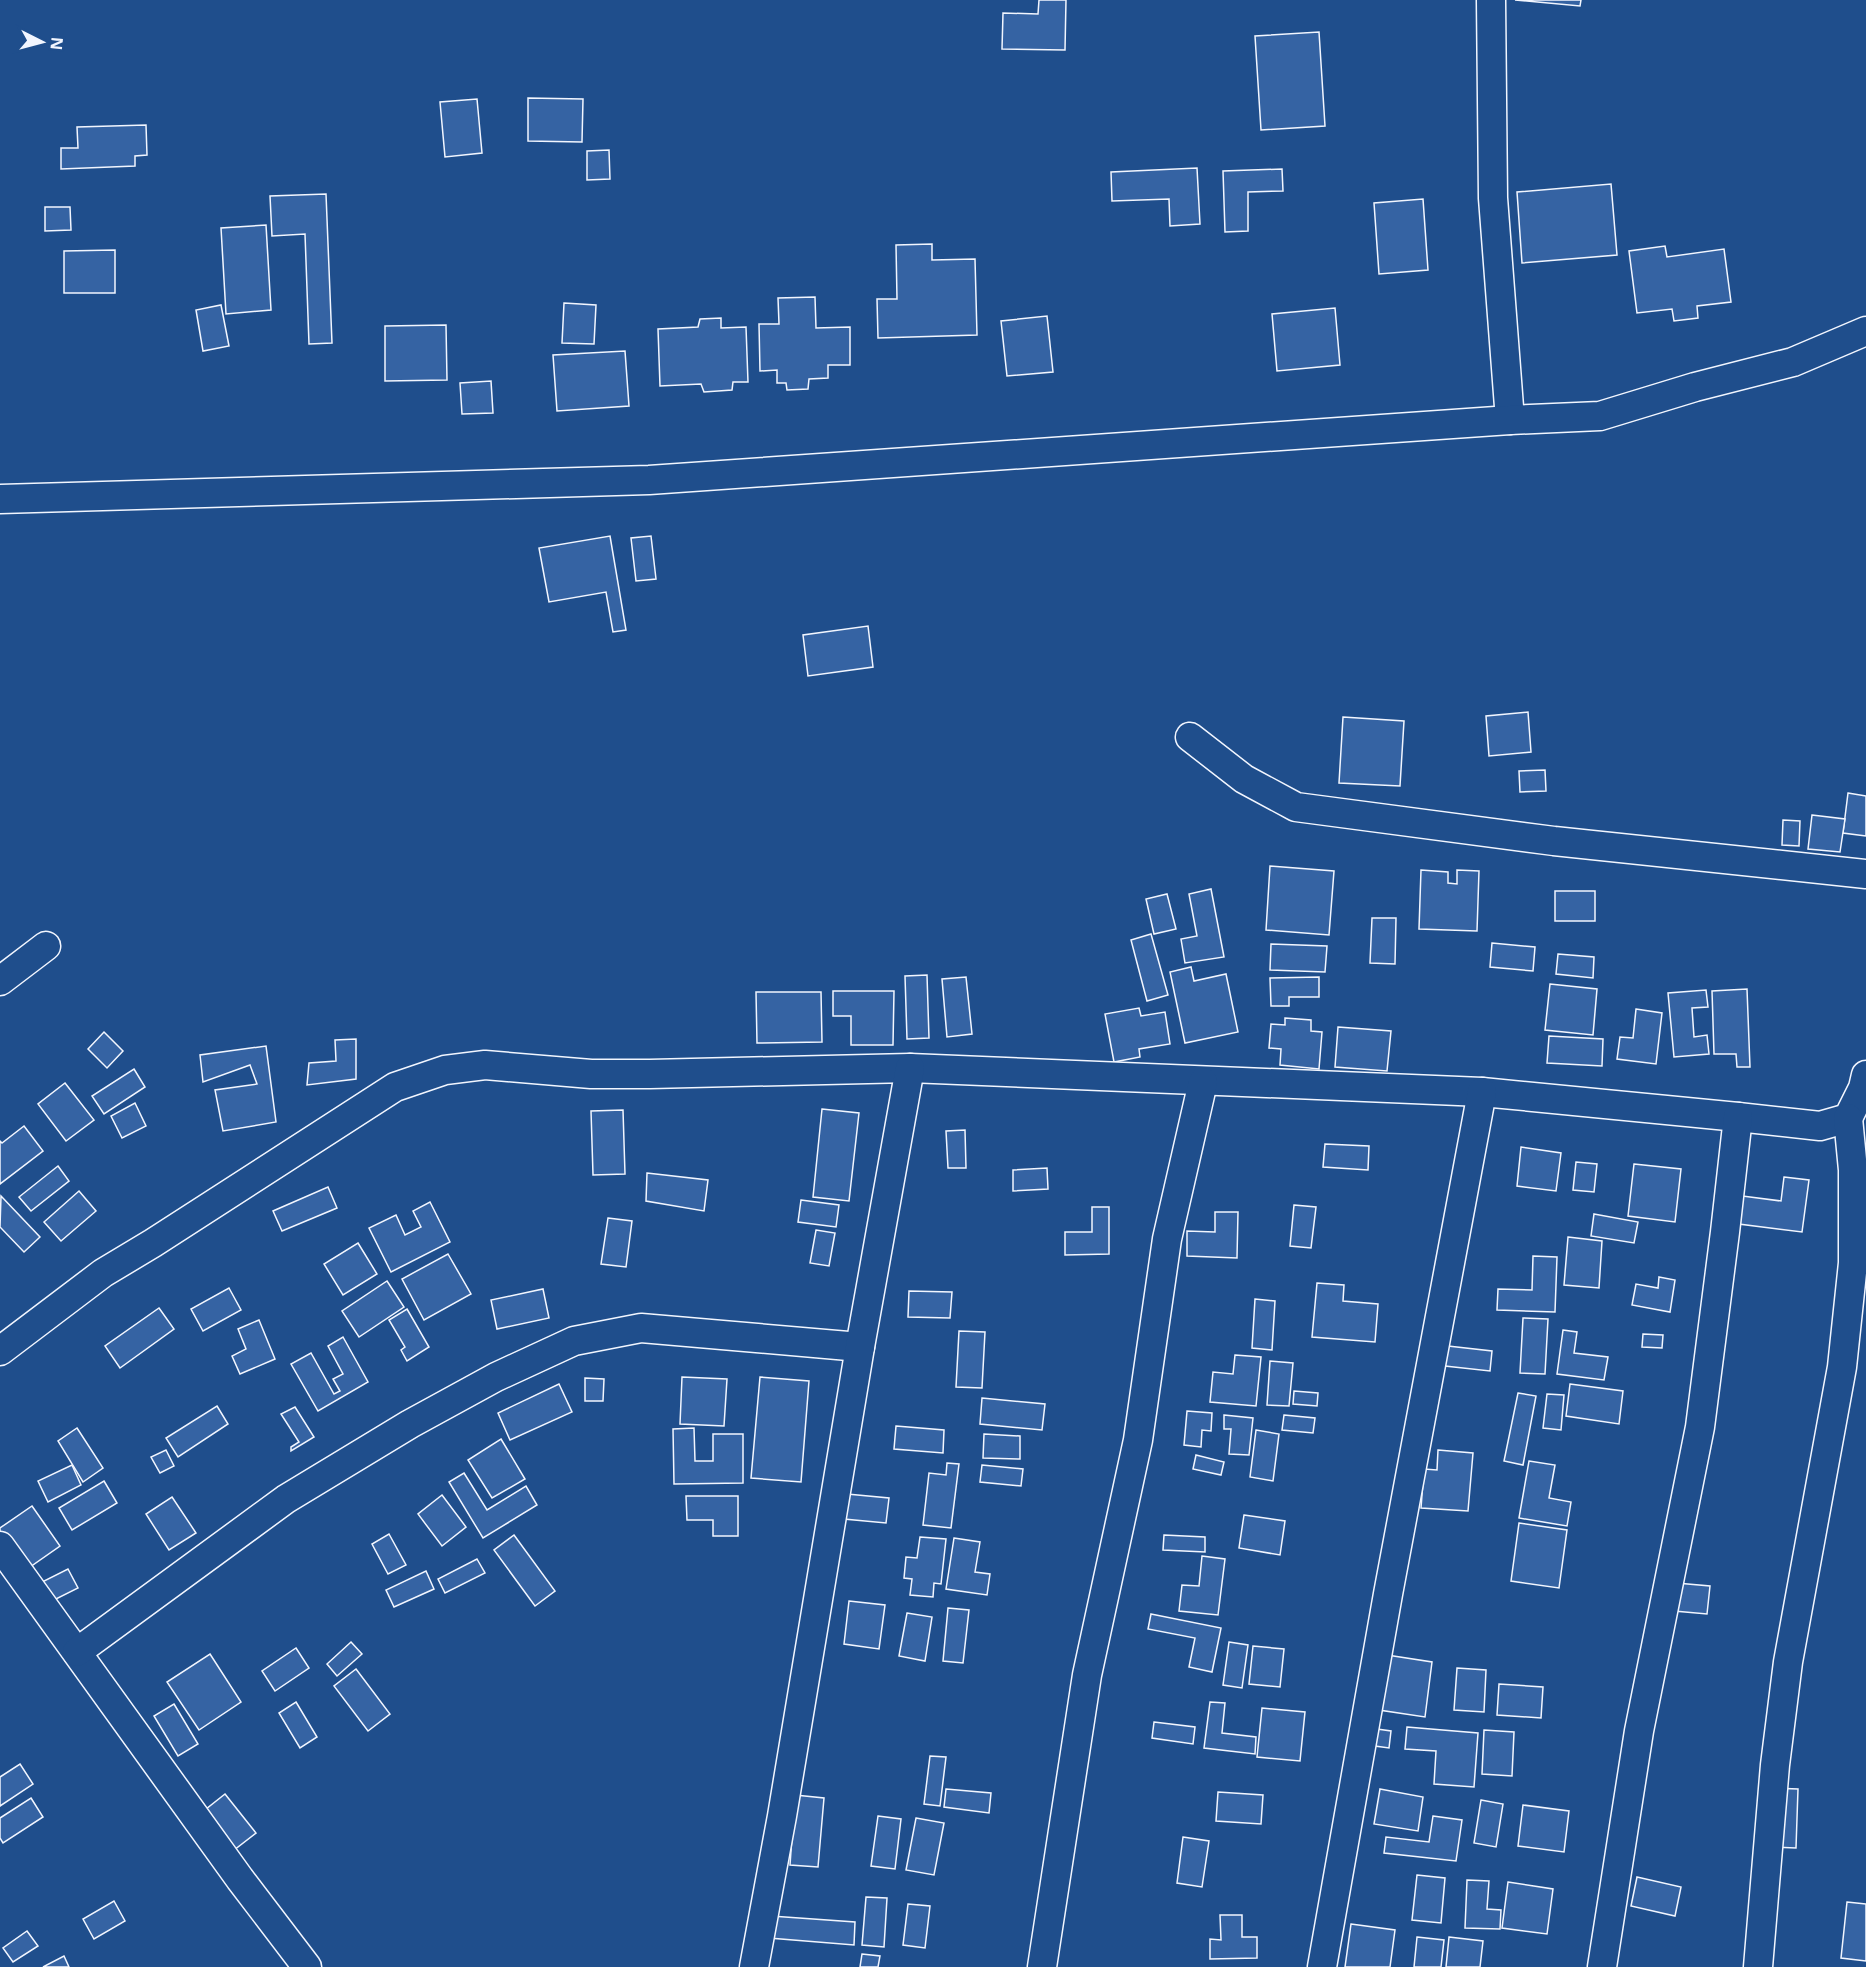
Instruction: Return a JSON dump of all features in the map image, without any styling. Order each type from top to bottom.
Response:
[{"type":"street","points":[[1491,0],[1493,198],[1510,420]]},
{"type":"street","points":[[0,499],[649,480],[1510,420],[1600,416],[1695,387],[1793,362],[1866,331]]},
{"type":"street","points":[[1190,737],[1244,779],[1296,807],[1554,841],[1866,874]]},
{"type":"street","points":[[0,981],[46,946]]},
{"type":"street","points":[[0,1351],[103,1273],[394,1087],[444,1070],[485,1065],[591,1074],[650,1074],[910,1068],[1482,1092],[1820,1126],[1848,1118]]},
{"type":"street","points":[[754,1967],[910,1068]]},
{"type":"street","points":[[1758,1967],[1775,1765],[1788,1662],[1842,1367],[1853,1263],[1853,1170],[1848,1118],[1863,1088],[1866,1076]]},
{"type":"street","points":[[1042,1967],[1087,1675],[1138,1440],[1167,1239],[1203,1082]]},
{"type":"street","points":[[1322,1967],[1390,1583],[1482,1092]]},
{"type":"street","points":[[1602,1967],[1640,1731],[1700,1427],[1738,1117]]},
{"type":"street","points":[[77,1652],[286,1499],[419,1419],[496,1377],[574,1341],[641,1329],[860,1347]]},
{"type":"street","points":[[0,1546],[240,1879],[307,1967]]},
{"type":"building","points":[[1039,0],[1066,0],[1065,50],[1002,49],[1003,13],[1038,14]]},
{"type":"building","points":[[1515,0],[1581,0],[1580,6]]},
{"type":"building","points":[[1319,32],[1325,126],[1261,130],[1255,36]]},
{"type":"building","points":[[528,98],[583,99],[582,142],[528,141]]},
{"type":"building","points":[[477,99],[482,153],[445,157],[440,102]]},
{"type":"building","points":[[146,125],[147,155],[135,156],[135,166],[61,169],[61,148],[78,148],[77,127]]},
{"type":"building","points":[[609,150],[610,179],[587,180],[587,151]]},
{"type":"building","points":[[1197,168],[1200,224],[1170,226],[1169,199],[1112,201],[1111,172]]},
{"type":"building","points":[[1282,169],[1283,191],[1248,192],[1248,231],[1225,232],[1223,171]]},
{"type":"building","points":[[1611,184],[1617,255],[1522,263],[1517,192]]},
{"type":"building","points":[[326,194],[332,343],[309,344],[305,234],[272,236],[270,196]]},
{"type":"building","points":[[1423,199],[1428,270],[1379,274],[1374,203]]},
{"type":"building","points":[[45,207],[70,207],[71,230],[45,231]]},
{"type":"building","points":[[266,225],[271,310],[226,314],[221,228]]},
{"type":"building","points":[[932,244],[932,260],[975,259],[977,335],[878,338],[877,299],[897,299],[896,245]]},
{"type":"building","points":[[1665,246],[1667,257],[1724,249],[1731,302],[1697,306],[1698,318],[1674,321],[1672,309],[1637,313],[1629,251]]},
{"type":"building","points":[[115,250],[115,293],[64,293],[64,251]]},
{"type":"building","points":[[815,297],[816,328],[850,327],[850,365],[828,365],[828,378],[809,379],[808,389],[787,390],[786,383],[777,383],[777,370],[760,371],[759,324],[779,324],[778,298]]},
{"type":"building","points":[[564,303],[596,305],[594,344],[562,343]]},
{"type":"building","points":[[221,305],[229,346],[203,351],[196,310]]},
{"type":"building","points":[[1335,308],[1340,365],[1277,371],[1272,314]]},
{"type":"building","points":[[1047,316],[1053,372],[1007,376],[1001,321]]},
{"type":"building","points":[[721,318],[721,328],[746,327],[748,382],[733,382],[732,390],[704,392],[701,384],[660,386],[658,329],[698,327],[700,319]]},
{"type":"building","points":[[446,325],[447,380],[385,381],[385,326]]},
{"type":"building","points":[[625,351],[629,406],[557,411],[553,355]]},
{"type":"building","points":[[491,381],[493,413],[462,414],[460,383]]},
{"type":"building","points":[[610,536],[626,630],[613,632],[606,592],[549,602],[539,548]]},
{"type":"building","points":[[651,536],[656,579],[636,581],[631,538]]},
{"type":"building","points":[[868,626],[873,667],[808,676],[803,635]]},
{"type":"building","points":[[1528,712],[1531,752],[1489,756],[1486,716]]},
{"type":"building","points":[[1343,717],[1404,721],[1400,786],[1339,783]]},
{"type":"building","points":[[1545,770],[1546,791],[1520,792],[1519,771]]},
{"type":"building","points":[[1848,793],[1866,796],[1866,836],[1843,833]]},
{"type":"building","points":[[1812,815],[1845,819],[1840,852],[1808,849]]},
{"type":"building","points":[[1783,820],[1800,821],[1799,846],[1782,845]]},
{"type":"building","points":[[1270,866],[1334,871],[1329,935],[1266,930]]},
{"type":"building","points":[[1421,870],[1448,872],[1448,883],[1457,884],[1457,870],[1479,871],[1477,931],[1419,929]]},
{"type":"building","points":[[1211,889],[1224,957],[1185,963],[1181,939],[1197,936],[1189,894]]},
{"type":"building","points":[[1555,891],[1595,891],[1595,921],[1555,921]]},
{"type":"building","points":[[1167,894],[1176,929],[1154,934],[1146,899]]},
{"type":"building","points":[[1372,918],[1396,918],[1395,964],[1370,963]]},
{"type":"building","points":[[1151,934],[1168,995],[1147,1001],[1131,940]]},
{"type":"building","points":[[1492,943],[1535,947],[1533,971],[1490,967]]},
{"type":"building","points":[[1271,944],[1327,946],[1325,972],[1270,970]]},
{"type":"building","points":[[1558,954],[1594,957],[1593,978],[1556,974]]},
{"type":"building","points":[[1191,967],[1194,981],[1226,974],[1238,1032],[1185,1043],[1170,972]]},
{"type":"building","points":[[927,975],[929,1038],[907,1039],[905,976]]},
{"type":"building","points":[[966,977],[972,1034],[947,1037],[942,979]]},
{"type":"building","points":[[1319,977],[1319,997],[1289,997],[1289,1006],[1271,1006],[1270,978]]},
{"type":"building","points":[[1550,984],[1597,989],[1593,1035],[1545,1030]]},
{"type":"building","points":[[1747,989],[1750,1067],[1737,1067],[1736,1054],[1714,1054],[1712,991]]},
{"type":"building","points":[[1706,990],[1708,1007],[1692,1008],[1694,1037],[1707,1035],[1709,1054],[1674,1057],[1668,993]]},
{"type":"building","points":[[833,991],[894,991],[893,1045],[851,1045],[851,1016],[833,1016]]},
{"type":"building","points":[[756,992],[821,992],[822,1042],[757,1043]]},
{"type":"building","points":[[1139,1008],[1141,1016],[1165,1012],[1170,1044],[1139,1049],[1140,1057],[1114,1062],[1105,1014]]},
{"type":"building","points":[[1636,1009],[1662,1013],[1656,1064],[1617,1059],[1620,1037],[1633,1038]]},
{"type":"building","points":[[1285,1018],[1311,1020],[1311,1031],[1322,1032],[1319,1069],[1280,1065],[1281,1049],[1269,1048],[1271,1024],[1285,1025]]},
{"type":"building","points":[[1338,1027],[1391,1031],[1387,1071],[1335,1067]]},
{"type":"building","points":[[104,1032],[123,1051],[107,1068],[88,1049]]},
{"type":"building","points":[[1549,1036],[1603,1039],[1602,1066],[1547,1063]]},
{"type":"building","points":[[356,1039],[356,1079],[307,1085],[309,1063],[336,1061],[335,1040]]},
{"type":"building","points":[[266,1046],[276,1122],[223,1131],[215,1090],[257,1084],[250,1065],[203,1082],[200,1055]]},
{"type":"building","points":[[134,1069],[145,1087],[104,1114],[92,1096]]},
{"type":"building","points":[[65,1083],[94,1120],[66,1141],[38,1104]]},
{"type":"building","points":[[135,1103],[146,1126],[122,1138],[111,1116]]},
{"type":"building","points":[[822,1109],[859,1113],[849,1201],[813,1197]]},
{"type":"building","points":[[623,1110],[625,1174],[593,1175],[591,1111]]},
{"type":"building","points":[[24,1126],[43,1151],[0,1184],[0,1141],[2,1143]]},
{"type":"building","points":[[965,1130],[966,1168],[948,1168],[946,1131]]},
{"type":"building","points":[[1325,1144],[1369,1146],[1368,1170],[1323,1167]]},
{"type":"building","points":[[1521,1147],[1561,1153],[1556,1191],[1517,1186]]},
{"type":"building","points":[[1576,1162],[1597,1164],[1594,1192],[1573,1190]]},
{"type":"building","points":[[1634,1164],[1681,1169],[1675,1222],[1628,1216]]},
{"type":"building","points":[[58,1166],[69,1181],[31,1211],[19,1197]]},
{"type":"building","points":[[1047,1168],[1048,1189],[1013,1191],[1013,1170]]},
{"type":"building","points":[[647,1173],[708,1180],[704,1211],[646,1201]]},
{"type":"building","points":[[1784,1177],[1809,1180],[1802,1232],[1731,1223],[1735,1195],[1781,1201]]},
{"type":"building","points":[[328,1187],[337,1208],[282,1231],[273,1211]]},
{"type":"building","points":[[79,1191],[96,1211],[61,1241],[44,1222]]},
{"type":"building","points":[[1,1196],[40,1237],[24,1252],[0,1227]]},
{"type":"building","points":[[801,1200],[839,1205],[836,1227],[798,1222]]},
{"type":"building","points":[[430,1202],[450,1242],[391,1272],[369,1228],[396,1215],[405,1235],[421,1227],[413,1211]]},
{"type":"building","points":[[1294,1205],[1316,1207],[1311,1248],[1290,1246]]},
{"type":"building","points":[[1092,1207],[1109,1207],[1109,1254],[1065,1255],[1065,1232],[1092,1232]]},
{"type":"building","points":[[1215,1212],[1238,1212],[1237,1258],[1187,1256],[1187,1231],[1215,1232]]},
{"type":"building","points":[[1594,1214],[1638,1222],[1634,1243],[1591,1236]]},
{"type":"building","points":[[608,1218],[632,1221],[626,1267],[601,1264]]},
{"type":"building","points":[[816,1230],[835,1233],[829,1266],[810,1263]]},
{"type":"building","points":[[1568,1237],[1602,1241],[1599,1288],[1564,1285]]},
{"type":"building","points":[[358,1243],[377,1274],[343,1295],[324,1264]]},
{"type":"building","points":[[448,1254],[471,1294],[424,1320],[402,1279]]},
{"type":"building","points":[[1533,1256],[1557,1257],[1555,1312],[1497,1310],[1498,1289],[1532,1290]]},
{"type":"building","points":[[1659,1277],[1675,1280],[1670,1312],[1632,1305],[1636,1284],[1658,1288]]},
{"type":"building","points":[[387,1281],[404,1307],[359,1337],[342,1311]]},
{"type":"building","points":[[1317,1283],[1344,1285],[1343,1301],[1378,1304],[1375,1342],[1312,1337]]},
{"type":"building","points":[[229,1288],[241,1310],[203,1331],[191,1309]]},
{"type":"building","points":[[543,1289],[549,1318],[497,1329],[491,1300]]},
{"type":"building","points":[[909,1291],[952,1292],[950,1318],[908,1317]]},
{"type":"building","points":[[1255,1299],[1275,1301],[1272,1350],[1252,1348]]},
{"type":"building","points":[[159,1308],[174,1329],[120,1368],[105,1346]]},
{"type":"building","points":[[407,1309],[429,1347],[407,1361],[401,1350],[405,1347],[389,1320]]},
{"type":"building","points":[[1523,1318],[1548,1319],[1545,1374],[1520,1373]]},
{"type":"building","points":[[259,1320],[275,1359],[240,1374],[232,1356],[246,1349],[238,1329]]},
{"type":"building","points":[[1563,1330],[1577,1332],[1574,1353],[1608,1357],[1604,1380],[1557,1374]]},
{"type":"building","points":[[959,1331],[985,1332],[982,1388],[956,1387]]},
{"type":"building","points":[[1643,1334],[1663,1335],[1662,1348],[1642,1347]]},
{"type":"building","points":[[343,1337],[368,1382],[318,1411],[291,1364],[311,1353],[334,1394],[340,1391],[333,1379],[343,1374],[328,1346]]},
{"type":"building","points":[[1439,1345],[1492,1351],[1490,1371],[1436,1365]]},
{"type":"building","points":[[1235,1355],[1261,1357],[1256,1406],[1210,1402],[1213,1372],[1233,1374]]},
{"type":"building","points":[[1270,1361],[1293,1363],[1289,1406],[1267,1405]]},
{"type":"building","points":[[682,1377],[727,1379],[724,1426],[680,1424]]},
{"type":"building","points":[[760,1377],[809,1381],[801,1482],[751,1478]]},
{"type":"building","points":[[585,1378],[604,1379],[603,1401],[585,1401]]},
{"type":"building","points":[[559,1384],[572,1412],[510,1440],[498,1413]]},
{"type":"building","points":[[1570,1384],[1623,1391],[1619,1424],[1566,1416]]},
{"type":"building","points":[[1294,1391],[1318,1393],[1317,1406],[1293,1404]]},
{"type":"building","points":[[1518,1393],[1536,1396],[1523,1465],[1504,1461]]},
{"type":"building","points":[[1547,1394],[1564,1395],[1561,1430],[1543,1428]]},
{"type":"building","points":[[982,1398],[1045,1404],[1042,1430],[980,1424]]},
{"type":"building","points":[[217,1406],[228,1424],[178,1457],[166,1438]]},
{"type":"building","points":[[295,1407],[314,1437],[291,1451],[291,1447],[299,1442],[281,1414]]},
{"type":"building","points":[[1187,1411],[1212,1413],[1211,1431],[1202,1430],[1201,1447],[1184,1445]]},
{"type":"building","points":[[1224,1415],[1253,1418],[1249,1455],[1229,1454],[1231,1429],[1224,1429]]},
{"type":"building","points":[[1284,1415],[1315,1418],[1313,1433],[1282,1430]]},
{"type":"building","points":[[896,1426],[944,1430],[943,1453],[894,1449]]},
{"type":"building","points":[[77,1428],[103,1468],[83,1482],[58,1441]]},
{"type":"building","points":[[694,1428],[695,1461],[713,1461],[713,1434],[743,1434],[743,1483],[674,1484],[673,1429]]},
{"type":"building","points":[[1256,1430],[1279,1434],[1273,1481],[1250,1477]]},
{"type":"building","points":[[984,1434],[1020,1436],[1020,1459],[983,1458]]},
{"type":"building","points":[[501,1439],[525,1479],[492,1498],[468,1460]]},
{"type":"building","points":[[166,1450],[174,1466],[160,1473],[151,1457]]},
{"type":"building","points":[[1438,1450],[1473,1453],[1468,1511],[1421,1508],[1424,1469],[1437,1470]]},
{"type":"building","points":[[1196,1455],[1224,1462],[1221,1475],[1193,1469]]},
{"type":"building","points":[[1529,1461],[1555,1465],[1549,1498],[1571,1502],[1567,1526],[1519,1518]]},
{"type":"building","points":[[947,1463],[959,1464],[951,1528],[923,1525],[929,1473],[946,1475]]},
{"type":"building","points":[[72,1465],[81,1485],[48,1502],[38,1481]]},
{"type":"building","points":[[982,1465],[1023,1469],[1021,1486],[980,1482]]},
{"type":"building","points":[[464,1473],[487,1510],[526,1486],[537,1505],[483,1538],[449,1482]]},
{"type":"building","points":[[104,1481],[117,1503],[72,1530],[59,1508]]},
{"type":"building","points":[[847,1494],[889,1498],[886,1523],[844,1519]]},
{"type":"building","points":[[442,1495],[466,1527],[442,1546],[418,1514]]},
{"type":"building","points":[[686,1496],[738,1496],[738,1536],[713,1536],[713,1520],[687,1520]]},
{"type":"building","points":[[172,1497],[196,1533],[169,1550],[146,1514]]},
{"type":"building","points":[[32,1506],[60,1546],[20,1574],[0,1545],[0,1528]]},
{"type":"building","points":[[1244,1515],[1285,1521],[1280,1555],[1239,1548]]},
{"type":"building","points":[[1519,1523],[1567,1530],[1559,1588],[1511,1581]]},
{"type":"building","points":[[389,1534],[406,1565],[388,1574],[372,1544]]},
{"type":"building","points":[[514,1535],[555,1591],[535,1606],[494,1550]]},
{"type":"building","points":[[1164,1535],[1205,1537],[1205,1552],[1163,1550]]},
{"type":"building","points":[[920,1537],[946,1539],[941,1584],[934,1583],[933,1597],[910,1595],[912,1579],[904,1578],[906,1557],[917,1558]]},
{"type":"building","points":[[954,1538],[980,1542],[975,1572],[990,1574],[987,1595],[946,1589]]},
{"type":"building","points":[[1202,1556],[1225,1559],[1218,1615],[1179,1611],[1182,1585],[1199,1586]]},
{"type":"building","points":[[477,1559],[485,1573],[445,1593],[438,1579]]},
{"type":"building","points":[[68,1569],[78,1588],[52,1601],[42,1582]]},
{"type":"building","points":[[426,1571],[434,1589],[394,1607],[386,1590]]},
{"type":"building","points":[[1665,1582],[1710,1586],[1707,1614],[1663,1610]]},
{"type":"building","points":[[849,1601],[885,1605],[879,1649],[844,1644]]},
{"type":"building","points":[[948,1608],[969,1610],[963,1663],[943,1661]]},
{"type":"building","points":[[907,1613],[932,1617],[925,1661],[899,1656]]},
{"type":"building","points":[[1151,1614],[1221,1628],[1212,1672],[1189,1667],[1195,1638],[1148,1629]]},
{"type":"building","points":[[351,1642],[362,1654],[337,1676],[327,1664]]},
{"type":"building","points":[[1229,1642],[1248,1645],[1242,1688],[1223,1685]]},
{"type":"building","points":[[1253,1646],[1284,1649],[1280,1687],[1249,1684]]},
{"type":"building","points":[[296,1648],[309,1668],[275,1691],[262,1671]]},
{"type":"building","points":[[210,1654],[241,1702],[199,1730],[167,1682]]},
{"type":"building","points":[[1387,1655],[1432,1662],[1425,1717],[1379,1710]]},
{"type":"building","points":[[1457,1668],[1486,1670],[1484,1712],[1454,1710]]},
{"type":"building","points":[[356,1669],[390,1714],[368,1731],[334,1686]]},
{"type":"building","points":[[1499,1684],[1543,1687],[1541,1718],[1497,1715]]},
{"type":"building","points":[[296,1702],[317,1737],[300,1748],[279,1713]]},
{"type":"building","points":[[1210,1702],[1225,1703],[1222,1733],[1256,1737],[1255,1754],[1204,1748]]},
{"type":"building","points":[[174,1704],[198,1744],[178,1756],[154,1716]]},
{"type":"building","points":[[1262,1708],[1305,1712],[1300,1761],[1257,1757]]},
{"type":"building","points":[[1154,1722],[1195,1727],[1193,1744],[1152,1738]]},
{"type":"building","points":[[1407,1727],[1478,1733],[1474,1787],[1434,1784],[1436,1751],[1405,1749]]},
{"type":"building","points":[[1377,1729],[1391,1731],[1389,1748],[1375,1746]]},
{"type":"building","points":[[1484,1730],[1514,1732],[1512,1776],[1482,1774]]},
{"type":"building","points":[[930,1756],[946,1757],[940,1806],[924,1804]]},
{"type":"building","points":[[20,1764],[33,1784],[0,1806],[0,1777]]},
{"type":"building","points":[[1775,1788],[1798,1789],[1796,1848],[1772,1847]]},
{"type":"building","points":[[946,1789],[991,1793],[989,1813],[944,1807]]},
{"type":"building","points":[[1380,1789],[1423,1797],[1418,1831],[1374,1824]]},
{"type":"building","points":[[1218,1792],[1263,1795],[1261,1824],[1216,1821]]},
{"type":"building","points":[[225,1794],[256,1833],[216,1864],[186,1825]]},
{"type":"building","points":[[795,1795],[824,1798],[818,1867],[790,1865]]},
{"type":"building","points":[[31,1798],[43,1817],[3,1843],[0,1838],[0,1818]]},
{"type":"building","points":[[1481,1800],[1503,1804],[1496,1847],[1474,1843]]},
{"type":"building","points":[[1523,1805],[1569,1811],[1564,1852],[1518,1846]]},
{"type":"building","points":[[878,1816],[901,1819],[895,1869],[871,1866]]},
{"type":"building","points":[[1433,1816],[1462,1820],[1456,1861],[1384,1853],[1386,1837],[1429,1842]]},
{"type":"building","points":[[916,1818],[944,1823],[934,1875],[906,1870]]},
{"type":"building","points":[[1183,1837],[1209,1841],[1202,1887],[1177,1883]]},
{"type":"building","points":[[1417,1875],[1445,1878],[1441,1923],[1412,1920]]},
{"type":"building","points":[[1637,1877],[1681,1887],[1675,1916],[1631,1906]]},
{"type":"building","points":[[1467,1880],[1489,1881],[1487,1909],[1501,1910],[1500,1929],[1465,1928]]},
{"type":"building","points":[[1508,1882],[1553,1889],[1547,1934],[1502,1928]]},
{"type":"building","points":[[866,1897],[887,1898],[884,1947],[862,1945]]},
{"type":"building","points":[[114,1901],[125,1921],[94,1939],[83,1919]]},
{"type":"building","points":[[1847,1902],[1866,1904],[1866,1961],[1841,1958]]},
{"type":"building","points":[[908,1904],[930,1906],[925,1948],[903,1945]]},
{"type":"building","points":[[1220,1915],[1242,1915],[1242,1937],[1257,1937],[1257,1958],[1210,1959],[1210,1939],[1221,1940]]},
{"type":"building","points":[[771,1916],[855,1922],[854,1945],[769,1938]]},
{"type":"building","points":[[1351,1924],[1395,1930],[1390,1967],[1345,1967]]},
{"type":"building","points":[[27,1931],[38,1946],[13,1962],[3,1948]]},
{"type":"building","points":[[1417,1937],[1444,1940],[1441,1967],[1414,1967]]},
{"type":"building","points":[[1449,1937],[1483,1941],[1480,1967],[1446,1967]]},
{"type":"building","points":[[862,1954],[880,1956],[878,1967],[860,1967]]},
{"type":"building","points":[[64,1956],[69,1967],[43,1967]]}]
